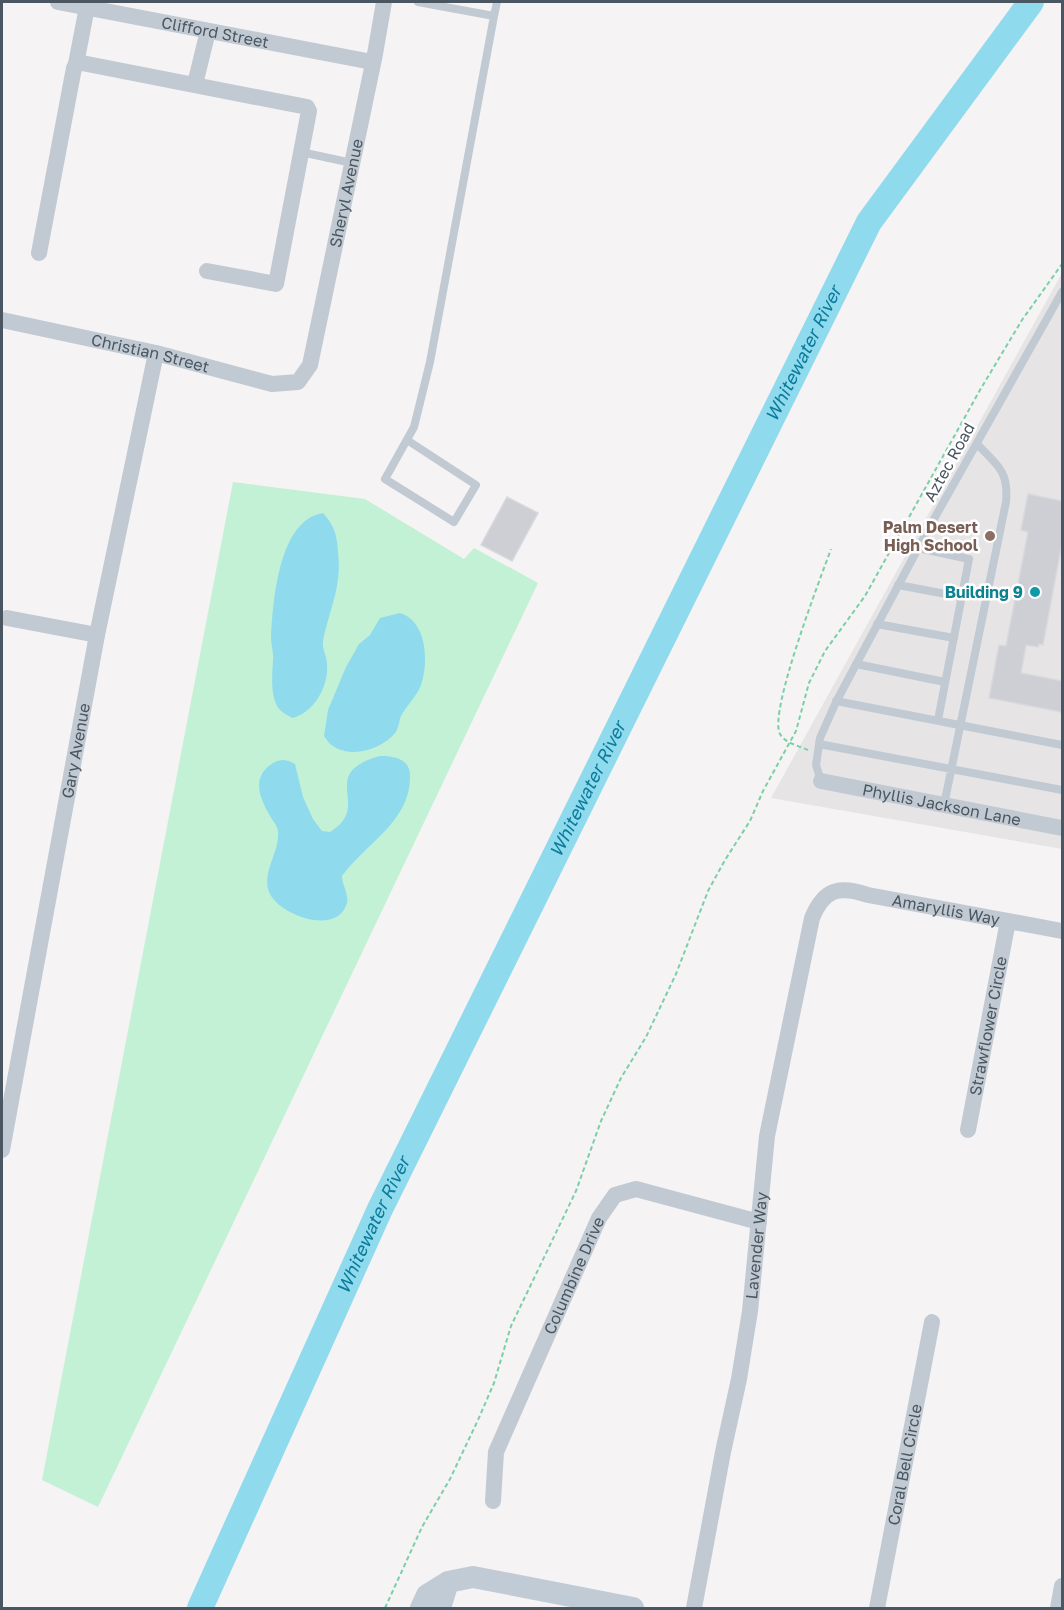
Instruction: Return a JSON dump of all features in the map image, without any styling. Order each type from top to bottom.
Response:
[{"type":"street","name":"Clifford Street","points":[[58,2],[372,63]]},
{"type":"street","name":"Sheryl Avenue","points":[[298,382],[310,365],[384,2]]},
{"type":"street","points":[[39,253],[87,7]]},
{"type":"street","points":[[195,84],[208,31]]},
{"type":"street","points":[[76,64],[82,63],[195,84],[307,107],[309,111],[276,284],[207,271]]},
{"type":"street","name":"Christian Street","points":[[2,320],[156,353],[272,384],[298,382]]},
{"type":"street","name":"Gary Avenue","points":[[2,1150],[97,635],[156,353]]},
{"type":"street","points":[[7,618],[97,635]]},
{"type":"street","name":"Phyllis Jackson Lane","points":[[820,781],[1062,828]]},
{"type":"street","name":"Amaryllis Way","points":[[832,891],[853,890],[868,895],[1062,932]]},
{"type":"street","name":"Lavender Way","points":[[694,1608],[750,1311],[767,1136],[812,918],[819,902],[832,891]]},
{"type":"street","name":"Strawflower Circle","points":[[969,1130],[1008,921]]},
{"type":"street","name":"Columbine Drive","points":[[493,1501],[496,1452],[599,1218],[615,1195],[636,1189],[759,1222]]},
{"type":"street","name":"Coral Bell Circle","points":[[877,1608],[932,1322]]},
{"type":"street","points":[[421,1608],[427,1595],[448,1582],[473,1577],[633,1608]]},
{"type":"street","points":[[440,1608],[448,1582]]},
{"type":"street","points":[[1058,1608],[1062,1586]]},
{"type":"lane","points":[[418,2],[494,16]]},
{"type":"lane","points":[[407,440],[476,485],[454,522],[385,479],[414,427],[430,362],[497,2]]},
{"type":"lane","points":[[301,152],[352,163]]},
{"type":"lane","name":"Aztec Road","points":[[820,781],[816,765],[819,744],[836,701],[918,548],[1062,292]]},
{"type":"lane","points":[[944,805],[1008,485],[1003,472],[977,444]]},
{"type":"lane","points":[[918,548],[969,558],[938,720]]},
{"type":"lane","points":[[898,585],[962,597]]},
{"type":"lane","points":[[877,624],[954,638]]},
{"type":"lane","points":[[856,664],[945,682]]},
{"type":"lane","points":[[836,701],[1062,745]]},
{"type":"lane","points":[[819,744],[1062,790]]},
{"type":"path","points":[[385,1608],[422,1527],[450,1479],[478,1420],[494,1383],[511,1326],[576,1191],[601,1121],[621,1078],[646,1037],[676,974],[708,891],[750,821],[762,791],[796,731],[809,683],[825,651],[865,596],[980,390],[1022,320],[1062,264]]},
{"type":"path","points":[[818,754],[790,742],[780,735],[779,730],[790,664],[831,549]]},
{"type":"shaded area","name":"Palm Desert High School","points":[[1062,273],[1062,849],[771,798]]},
{"type":"green space","points":[[233,482],[365,499],[464,559],[474,548],[538,583],[98,1507],[42,1480]]},
{"type":"water","points":[[323,513],[336,535],[339,564],[337,587],[323,641],[327,672],[323,689],[313,705],[307,711],[292,718],[280,710],[273,693],[271,638],[276,585],[287,546],[296,531],[308,519]]},
{"type":"water","points":[[400,613],[409,617],[416,624],[424,643],[425,665],[421,685],[401,716],[396,731],[389,739],[375,748],[358,752],[341,750],[330,744],[324,736],[328,710],[346,667],[359,644],[370,635],[380,618]]},
{"type":"water","points":[[380,756],[396,758],[404,762],[410,776],[408,792],[395,819],[342,876],[347,903],[342,913],[333,919],[322,920],[309,919],[285,909],[270,894],[268,886],[267,878],[278,840],[278,832],[260,795],[259,781],[262,775],[266,769],[279,760],[295,764],[303,797],[313,819],[322,831],[330,832],[342,822],[347,812],[347,781],[351,772],[361,763]]},
{"type":"building","name":"Building 9","points":[[1028,494],[1062,501],[1062,543],[1043,645],[1039,644],[1038,647],[1026,645],[1021,673],[1062,681],[1062,712],[989,698],[999,645],[1006,646],[1028,532],[1021,530]]},
{"type":"building","points":[[507,497],[538,513],[512,561],[481,545]]},
{"type":"waterway","name":"Whitewater River","points":[[200,1608],[380,1209],[869,222],[1031,2]]},
{"type":"place","name":"Palm Desert High School","points":[[990,536]]},
{"type":"place","name":"Building 9","points":[[1035,592]]}]
